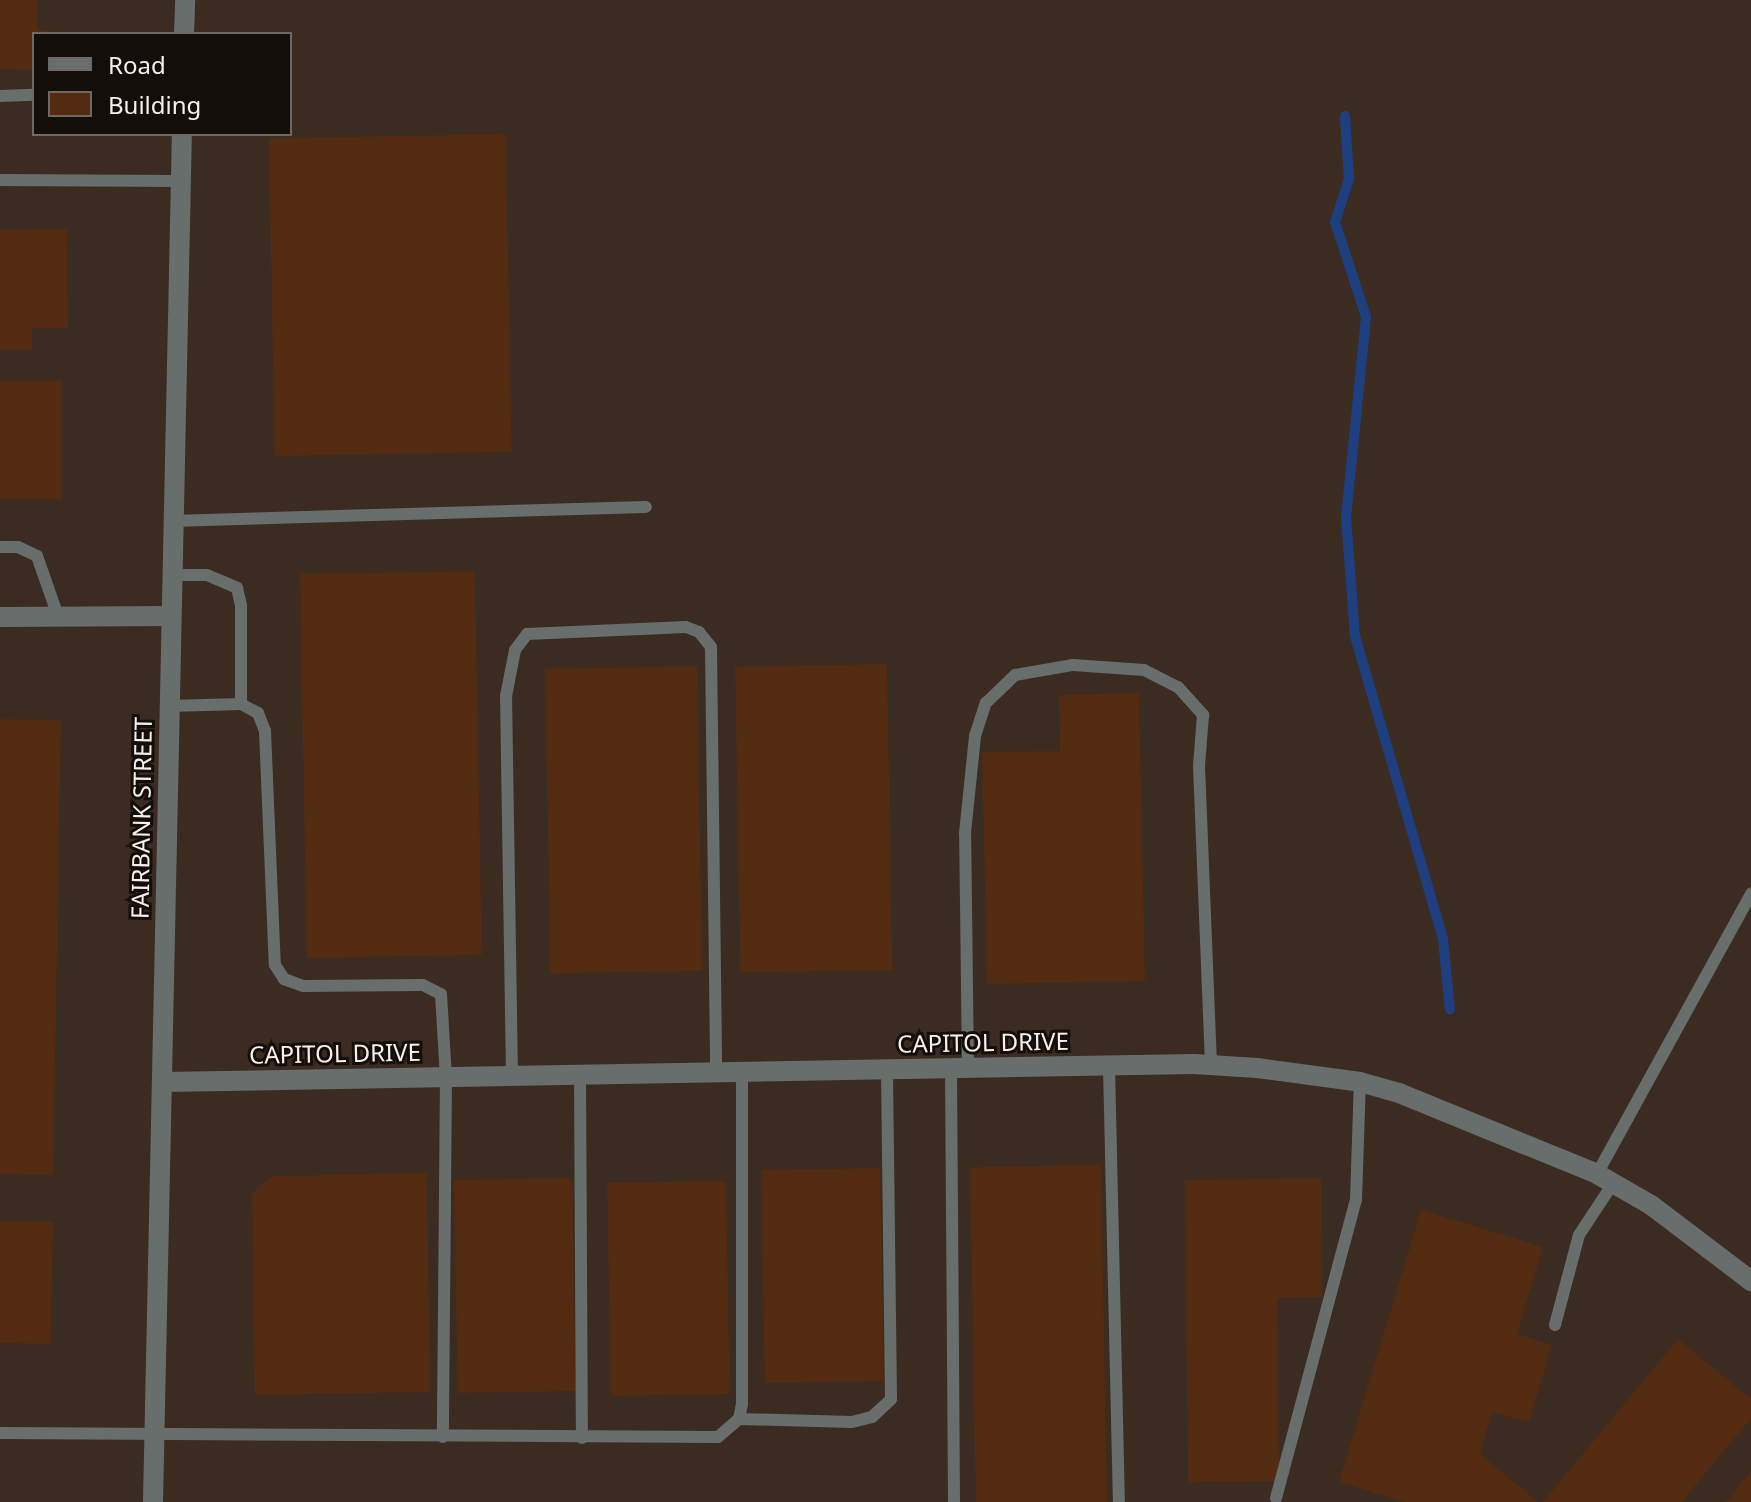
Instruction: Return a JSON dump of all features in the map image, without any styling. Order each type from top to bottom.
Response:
[{"type":"street","points":[[184,32],[185,0]]},
{"type":"street","name":"FAIRBANK STREET","points":[[153,1502],[171,521],[182,136]]},
{"type":"street","points":[[0,617],[170,616]]},
{"type":"street","name":"CAPITOL DRIVE","points":[[163,1082],[1211,1065],[1360,1082],[1605,1178],[1751,1281]]},
{"type":"lane","points":[[0,96],[32,95]]},
{"type":"lane","points":[[0,180],[181,181]]},
{"type":"lane","points":[[171,521],[646,507]]},
{"type":"lane","points":[[0,547],[18,547],[37,556],[58,616]]},
{"type":"lane","points":[[170,575],[207,575],[237,588],[241,704]]},
{"type":"lane","points":[[512,1076],[506,696],[515,650],[527,634],[686,627],[699,632],[711,647],[716,1073]]},
{"type":"lane","points":[[954,1502],[965,833],[975,736],[986,703],[1015,675],[1073,665],[1144,670],[1178,687],[1203,715],[1199,766],[1211,1065]]},
{"type":"lane","points":[[169,706],[241,704],[258,713],[265,731],[275,965],[284,979],[303,986],[423,985],[441,994],[446,1077],[443,1437]]},
{"type":"lane","points":[[1555,1325],[1579,1235],[1605,1178],[1751,894]]},
{"type":"lane","points":[[1109,1066],[1119,1502]]},
{"type":"lane","points":[[0,1433],[155,1437],[718,1437],[739,1419],[852,1422],[872,1417],[891,1399],[887,1069]]},
{"type":"lane","points":[[739,1419],[742,1072]]},
{"type":"lane","points":[[580,1075],[582,1438]]},
{"type":"lane","points":[[1276,1498],[1356,1200],[1360,1082]]},
{"type":"shaded area","points":[[0,0],[1751,0],[1751,1502],[0,1502]]},
{"type":"building","points":[[0,0],[37,0],[37,30],[54,32],[32,32],[32,70],[0,69]]},
{"type":"building","points":[[506,134],[512,452],[275,456],[269,138]]},
{"type":"building","points":[[67,229],[68,328],[32,328],[32,350],[0,350],[0,230]]},
{"type":"building","points":[[0,381],[62,381],[62,499],[0,499]]},
{"type":"building","points":[[475,571],[482,955],[307,958],[300,574]]},
{"type":"building","points":[[887,664],[892,970],[740,973],[735,667]]},
{"type":"building","points":[[697,666],[702,971],[550,974],[545,669]]},
{"type":"building","points":[[1139,693],[1145,981],[987,984],[982,752],[1060,751],[1059,695]]},
{"type":"building","points":[[0,719],[61,720],[53,1175],[0,1174]]},
{"type":"building","points":[[1101,1165],[1107,1502],[976,1502],[970,1167]]},
{"type":"building","points":[[880,1168],[884,1381],[765,1383],[761,1170]]},
{"type":"building","points":[[427,1173],[430,1392],[255,1395],[252,1193],[272,1176]]},
{"type":"building","points":[[572,1178],[576,1391],[458,1393],[454,1180]]},
{"type":"building","points":[[1321,1178],[1322,1297],[1277,1298],[1279,1481],[1188,1482],[1185,1180]]},
{"type":"building","points":[[726,1181],[730,1394],[611,1396],[607,1183]]},
{"type":"building","points":[[1421,1210],[1543,1247],[1517,1334],[1552,1345],[1529,1422],[1492,1412],[1480,1454],[1538,1502],[1405,1502],[1339,1482]]},
{"type":"building","points":[[0,1221],[53,1222],[51,1344],[0,1343]]},
{"type":"building","points":[[1678,1339],[1751,1399],[1751,1418],[1682,1502],[1543,1502]]},
{"type":"building","points":[[1751,1471],[1751,1502],[1726,1502]]},
{"type":"waterway","points":[[1345,116],[1349,179],[1335,222],[1366,317],[1346,517],[1355,636],[1443,939],[1450,1010]]}]
